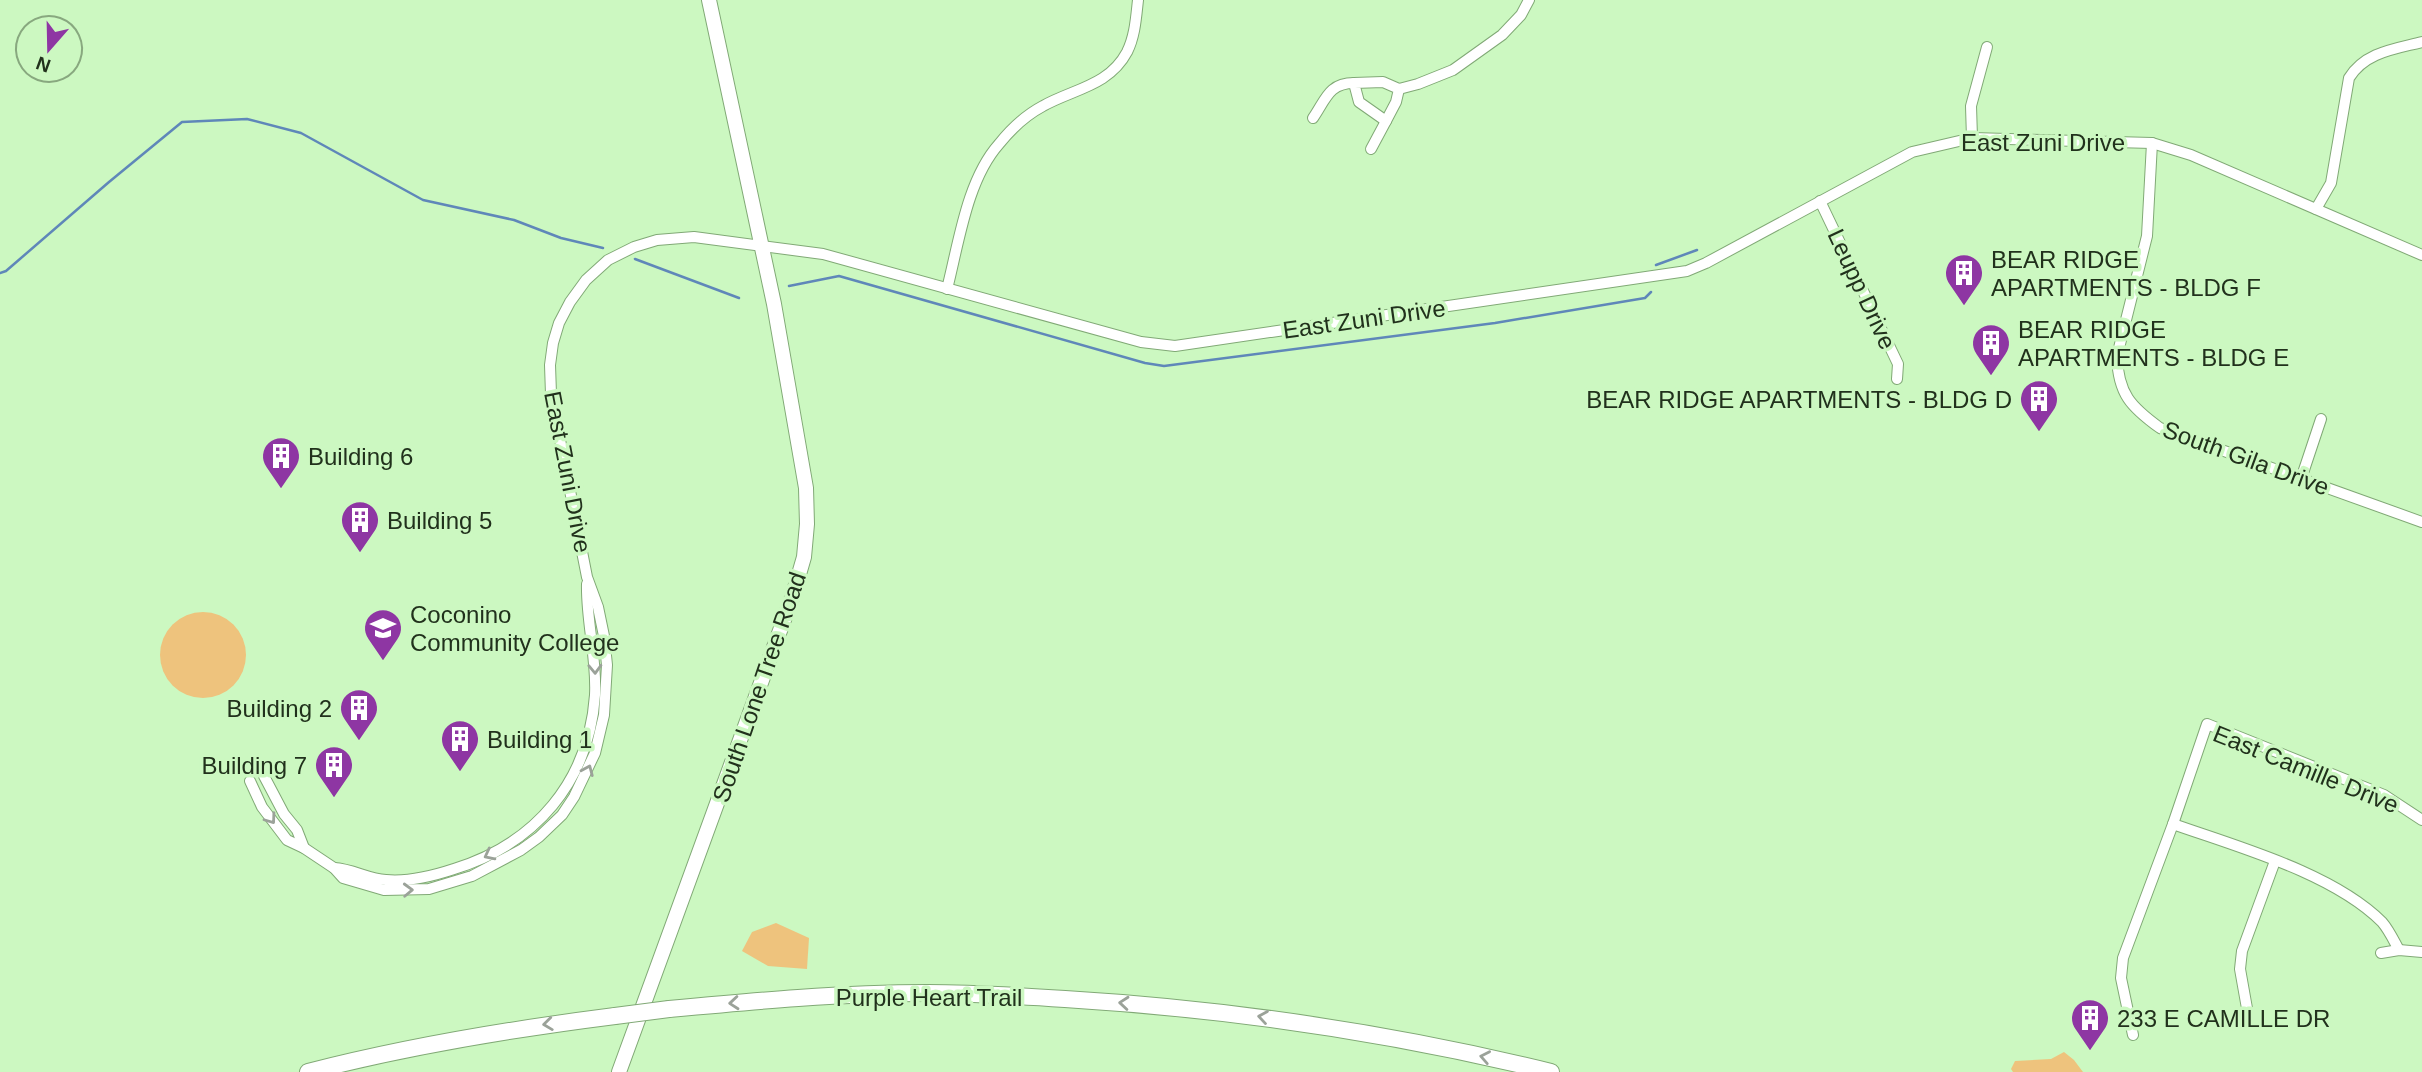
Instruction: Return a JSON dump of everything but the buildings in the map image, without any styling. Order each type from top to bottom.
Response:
[{"type":"highway","name":"Purple Heart Trail","points":[[308,1072],[350,1061],[524,1027],[669,1009],[895,993],[1105,1001],[1252,1015],[1485,1056],[1551,1072]]},
{"type":"main road","name":"South Lone Tree Road","points":[[619,1072],[793,595],[804,557],[807,524],[806,488],[774,304],[709,0]]},
{"type":"street","points":[[947,289],[973,190],[987,159],[997,145],[1026,117],[1053,101],[1097,83],[1119,64],[1131,44],[1139,0]]},
{"type":"street","points":[[1313,118],[1334,87],[1342,83],[1383,82],[1399,89],[1453,70],[1502,35],[1521,15],[1529,0]]},
{"type":"street","points":[[2316,209],[2331,183],[2349,78],[2353,71],[2372,55],[2422,42]]},
{"type":"street","points":[[1972,138],[1971,106],[1987,47]]},
{"type":"street","points":[[1354,83],[1359,102],[1386,121]]},
{"type":"street","points":[[1371,149],[1396,102],[1399,89]]},
{"type":"street","name":"East Zuni Drive","points":[[250,781],[273,823],[287,840],[304,848],[343,878],[384,890],[429,889],[472,876],[521,850],[562,815],[588,769],[604,715],[607,665],[598,607],[587,577],[551,394],[550,365],[553,343],[559,323],[570,302],[586,280],[608,260],[634,247],[657,240],[694,237],[823,254],[1141,342],[1175,346],[1687,271],[1912,152],[1972,138],[2152,143],[2191,155],[2422,255]]},
{"type":"street","name":"South Gila Drive","points":[[2152,143],[2147,236],[2118,356],[2118,375],[2122,388],[2135,410],[2160,428],[2422,522]]},
{"type":"street","name":"Leupp Drive","points":[[1820,201],[1898,364],[1897,379]]},
{"type":"street","points":[[2301,479],[2321,418]]},
{"type":"street","name":"East Camille Drive","points":[[2173,824],[2207,724],[2384,795],[2422,820]]},
{"type":"street","name":"East Zuni Drive","points":[[264,776],[284,814],[297,830],[304,848]]},
{"type":"street","points":[[2133,1035],[2121,978],[2123,958],[2173,824],[2275,861],[2359,902],[2385,925],[2399,950]]},
{"type":"street","points":[[2248,1014],[2240,969],[2242,951],[2275,861]]},
{"type":"street","points":[[2381,953],[2399,950],[2422,952]]},
{"type":"shaded area","points":[[203,612],[227,619],[239,631],[246,655],[239,679],[227,691],[203,698],[179,691],[167,679],[160,655],[167,631],[179,619]]},
{"type":"shaded area","points":[[776,923],[809,938],[807,969],[768,966],[742,951],[752,932]]},
{"type":"shaded area","points":[[2064,1052],[2083,1072],[2013,1072],[2011,1069],[2015,1061],[2051,1059]]},
{"type":"waterway","points":[[0,273],[6,271],[182,122],[247,119],[301,133],[423,200],[514,220],[561,238],[603,248]]},
{"type":"waterway","points":[[1656,265],[1697,250]]},
{"type":"waterway","points":[[635,259],[739,298]]},
{"type":"waterway","points":[[789,286],[839,276],[1145,363],[1164,366],[1495,323],[1645,298],[1651,292]]},
{"type":"place","name":"BEAR RIDGE APARTMENTS - BLDG F","points":[[1964,307]]},
{"type":"place","name":"BEAR RIDGE APARTMENTS - BLDG E","points":[[1991,377]]},
{"type":"place","name":"BEAR RIDGE APARTMENTS - BLDG D","points":[[2039,433]]},
{"type":"place","name":"Building 6","points":[[281,490]]},
{"type":"place","name":"Building 5","points":[[360,554]]},
{"type":"place","name":"Coconino Community College","points":[[383,662]]},
{"type":"place","name":"Building 2","points":[[359,742]]},
{"type":"place","name":"Building 1","points":[[460,773]]},
{"type":"place","name":"Building 7","points":[[334,799]]},
{"type":"place","name":"233 E CAMILLE DR","points":[[2090,1052]]}]
